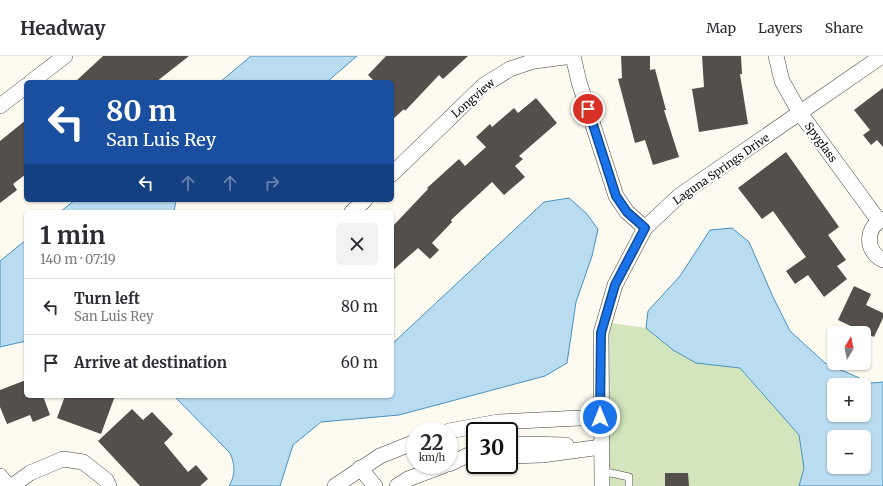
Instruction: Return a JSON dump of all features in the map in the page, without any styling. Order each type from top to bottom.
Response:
[{"type":"street","points":[[34,80],[66,56]]},
{"type":"street","points":[[573,56],[579,82],[616,196],[627,212],[645,228]]},
{"type":"street","name":"Longview","points":[[394,172],[484,85],[510,69],[534,61],[573,56]]},
{"type":"street","name":"Spyglass","points":[[776,56],[782,81],[800,113],[881,220],[870,233],[869,240],[875,254],[883,260]]},
{"type":"street","name":"Laguna Springs Drive","points":[[602,486],[600,417],[601,333],[615,285],[645,228],[679,196],[882,56]]},
{"type":"street","points":[[0,106],[24,88]]},
{"type":"street","points":[[354,210],[363,202]]},
{"type":"street","points":[[458,430],[478,425],[524,420],[600,417]]},
{"type":"street","points":[[524,420],[525,444]]},
{"type":"street","points":[[518,445],[601,447]]},
{"type":"street","points":[[335,486],[380,456],[406,446]]},
{"type":"street","points":[[518,456],[542,455],[601,447]]},
{"type":"street","points":[[12,486],[30,473],[63,459],[83,462],[106,480],[109,486]]},
{"type":"street","points":[[360,468],[375,486]]},
{"type":"street","points":[[397,486],[408,479],[421,474]]},
{"type":"street","points":[[0,476],[8,486]]},
{"type":"lane","points":[[602,471],[629,477],[629,486]]},
{"type":"green space","points":[[604,322],[646,328],[673,350],[696,363],[740,368],[799,435],[804,468],[799,486],[602,486]]},
{"type":"water","points":[[251,56],[357,56],[329,80],[222,80]]},
{"type":"water","points":[[569,198],[586,213],[598,229],[592,256],[576,302],[567,363],[545,376],[399,415],[321,422],[293,445],[280,486],[229,486],[234,470],[230,453],[176,398],[394,398],[394,342],[544,202]]},
{"type":"water","points":[[72,202],[176,202],[174,210],[62,210]]},
{"type":"water","points":[[732,228],[749,242],[773,297],[790,331],[827,364],[827,370],[841,370],[860,378],[827,378],[827,422],[871,422],[871,383],[883,382],[883,486],[799,486],[804,468],[799,435],[740,368],[696,363],[673,350],[646,328],[648,311],[680,276],[710,230]]},
{"type":"water","points":[[24,242],[24,341],[0,347],[0,261]]},
{"type":"building","points":[[103,56],[189,56],[159,80],[77,80]]},
{"type":"building","points":[[386,56],[468,56],[443,79],[439,75],[405,111],[404,109],[394,118],[394,80],[373,80],[368,75]]},
{"type":"building","points":[[621,56],[650,56],[650,70],[655,69],[666,110],[664,110],[679,157],[653,165],[645,140],[635,143],[618,79],[622,78]]},
{"type":"building","points":[[702,56],[741,56],[742,74],[740,74],[748,124],[699,132],[692,89],[704,87]]},
{"type":"building","points":[[883,88],[883,147],[877,140],[871,145],[863,135],[870,130],[854,110]]},
{"type":"building","points":[[536,98],[557,123],[519,156],[523,159],[515,166],[525,177],[504,195],[492,182],[451,220],[452,222],[432,243],[439,250],[430,259],[418,248],[394,269],[394,225],[428,189],[427,188],[459,159],[465,166],[486,147],[476,137],[490,124],[492,127],[514,108],[518,113]]},
{"type":"building","points":[[24,122],[24,176],[13,184],[17,190],[0,203],[0,141]]},
{"type":"building","points":[[786,152],[839,227],[828,235],[846,260],[837,266],[847,279],[824,297],[808,275],[795,284],[786,271],[806,257],[773,211],[762,219],[738,188]]},
{"type":"building","points":[[854,286],[871,294],[866,305],[883,313],[883,318],[874,337],[871,336],[871,326],[851,326],[838,320]]},
{"type":"building","points":[[24,381],[24,398],[44,398],[50,415],[33,422],[30,415],[7,424],[0,407],[0,390]]},
{"type":"building","points":[[64,398],[114,398],[101,434],[57,418]]},
{"type":"building","points":[[132,409],[143,420],[152,412],[173,434],[164,443],[188,472],[196,465],[208,479],[200,486],[140,486],[98,441]]},
{"type":"building","points":[[665,473],[688,473],[689,486],[665,486]]},
{"type":"route","points":[[588,109],[616,196],[627,212],[645,228],[615,285],[601,333],[600,417]]}]
